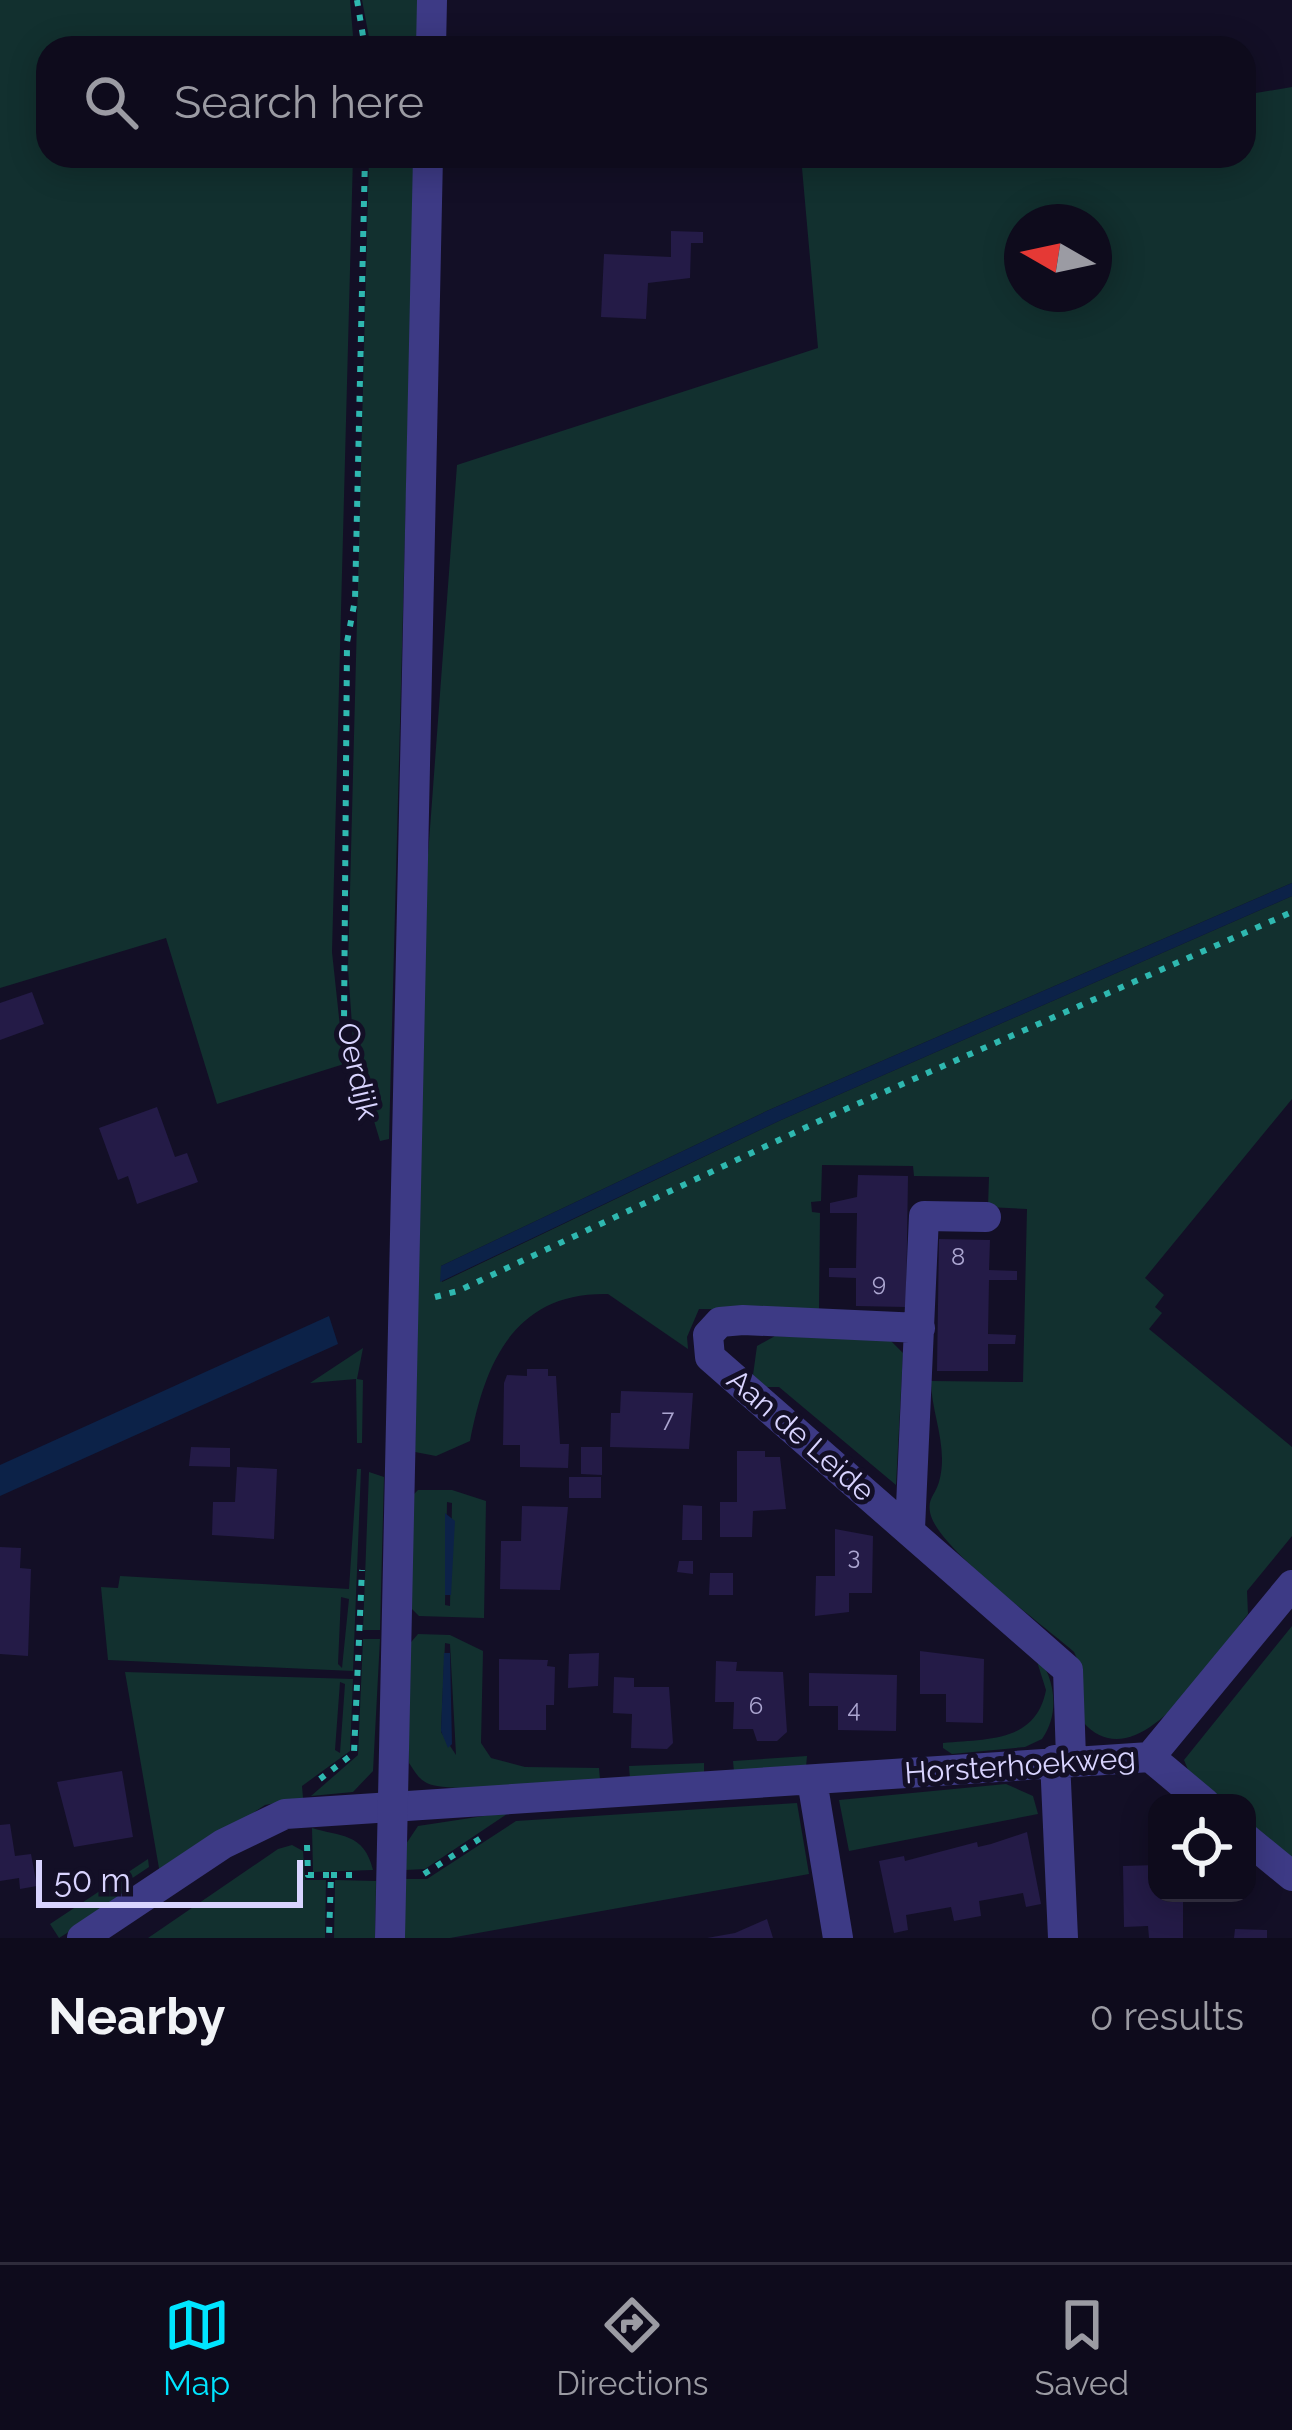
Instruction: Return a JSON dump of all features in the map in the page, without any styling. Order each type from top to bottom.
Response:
[{"type":"street","points":[[431,36],[432,0]]},
{"type":"street","name":"Oerdijk","points":[[390,1938],[428,168]]},
{"type":"street","name":"Aan de Leide","points":[[910,1529],[924,1216],[986,1217]]},
{"type":"street","name":"Aan de Leide","points":[[920,1328],[743,1320],[721,1322],[708,1335],[710,1357],[1068,1670],[1063,1938]]},
{"type":"street","name":"Horsterhoekweg","points":[[82,1938],[224,1844],[285,1814],[1063,1759],[1150,1757],[1292,1585]]},
{"type":"street","points":[[1150,1757],[1194,1794]]},
{"type":"street","points":[[812,1780],[838,1938]]},
{"type":"street","points":[[1256,1846],[1292,1876]]},
{"type":"path","points":[[357,0],[363,36]]},
{"type":"path","name":"Oerdijk","points":[[365,168],[355,600],[347,643],[342,972],[347,1039],[373,1124],[372,1144]]},
{"type":"path","points":[[401,1282],[437,1298],[458,1291],[830,1116],[1292,912]]},
{"type":"path","points":[[362,1561],[354,1753],[305,1790],[308,1875],[421,1876],[544,1798]]},
{"type":"path","points":[[329,1938],[331,1876]]},
{"type":"green space","points":[[0,0],[350,0],[353,36],[36,36],[36,168],[353,168],[332,952],[344,1064],[217,1104],[166,938],[0,988]]},
{"type":"green space","points":[[362,0],[420,0],[418,36],[369,36]]},
{"type":"green space","points":[[1292,87],[1292,883],[769,1110],[441,1266],[442,1282],[781,1120],[1292,896],[1292,1099],[1145,1278],[1164,1295],[1155,1307],[1162,1313],[1149,1329],[1292,1447],[1292,1536],[1247,1591],[1248,1614],[1197,1682],[1152,1726],[1128,1737],[1105,1737],[1083,1722],[1080,1665],[1074,1652],[953,1548],[931,1516],[930,1501],[939,1482],[942,1456],[931,1381],[1023,1382],[1027,1209],[988,1207],[989,1177],[914,1176],[913,1166],[822,1165],[821,1201],[811,1202],[812,1212],[820,1213],[819,1310],[699,1309],[687,1337],[688,1349],[608,1294],[549,1305],[527,1319],[495,1360],[470,1441],[436,1456],[415,1452],[422,936],[457,465],[818,348],[802,168],[1256,168],[1256,93]]},
{"type":"green space","points":[[369,168],[415,168],[389,1139],[380,1141],[354,1054],[348,968]]},
{"type":"green space","points":[[775,1336],[890,1340],[903,1353],[896,1485],[779,1387],[764,1387],[753,1375],[757,1346]]},
{"type":"green space","points":[[363,1348],[357,1379],[363,1380],[362,1443],[357,1443],[356,1379],[310,1383]]},
{"type":"green space","points":[[357,1469],[361,1469],[353,1671],[108,1660],[101,1587],[118,1588],[120,1576],[349,1589]],"holes":[[[341,1597],[349,1599],[342,1668],[338,1664]]]},
{"type":"green space","points":[[369,1472],[384,1477],[380,1630],[363,1630]]},
{"type":"green space","points":[[418,1490],[452,1490],[486,1501],[484,1618],[419,1616],[407,1604],[408,1500]],"holes":[[[447,1502],[452,1503],[450,1606],[445,1605]]]},
{"type":"green space","points":[[1292,1626],[1292,1864],[1256,1834],[1256,1794],[1210,1794],[1191,1777],[1184,1760]]},
{"type":"green space","points":[[418,1634],[450,1635],[483,1651],[481,1743],[491,1758],[525,1767],[599,1768],[600,1780],[462,1788],[422,1780],[409,1763],[406,1648]],"holes":[[[445,1643],[450,1644],[456,1755],[441,1732]]]},
{"type":"green space","points":[[363,1639],[380,1639],[373,1771],[353,1792],[311,1796],[358,1755]]},
{"type":"green space","points":[[1034,1652],[1047,1672],[1053,1694],[1052,1717],[1042,1739],[1025,1747],[952,1754],[943,1748],[943,1743],[1007,1735],[1032,1720],[1046,1690]]},
{"type":"green space","points":[[125,1672],[353,1679],[350,1751],[302,1786],[303,1798],[265,1805],[160,1874]],"holes":[[[340,1682],[345,1684],[340,1753],[335,1750]]]},
{"type":"green space","points":[[807,1756],[806,1767],[734,1772],[733,1761]]},
{"type":"green space","points":[[704,1763],[704,1774],[630,1779],[629,1766]]},
{"type":"green space","points":[[1006,1784],[1033,1796],[1038,1814],[849,1851],[839,1800]]},
{"type":"green space","points":[[797,1803],[809,1874],[450,1938],[401,1938],[401,1879],[427,1879],[516,1821]]},
{"type":"green space","points":[[510,1812],[425,1869],[405,1870],[406,1844],[418,1826]]},
{"type":"green space","points":[[312,1828],[357,1842],[373,1870],[313,1872]]},
{"type":"green space","points":[[292,1845],[303,1851],[305,1880],[326,1880],[325,1938],[148,1938],[278,1849]]},
{"type":"green space","points":[[148,1859],[149,1867],[122,1885],[128,1895],[59,1938],[50,1924]]},
{"type":"green space","points":[[335,1880],[376,1881],[375,1938],[334,1938]]},
{"type":"water","points":[[1292,883],[1292,896],[781,1120],[440,1282],[441,1266],[769,1110]]},
{"type":"water","points":[[329,1316],[338,1344],[0,1496],[0,1465]]},
{"type":"water","points":[[445,1513],[455,1521],[451,1595],[445,1595]]},
{"type":"water","points":[[444,1653],[450,1653],[452,1744],[448,1748],[441,1731]]},
{"type":"building","points":[[671,231],[703,232],[703,243],[691,243],[690,278],[648,283],[646,319],[601,317],[604,254],[671,257]]},
{"type":"building","points":[[32,992],[44,1024],[0,1040],[0,1003]]},
{"type":"building","points":[[157,1107],[175,1157],[187,1153],[198,1182],[137,1204],[128,1176],[118,1180],[99,1128]]},
{"type":"building","points":[[858,1175],[908,1176],[906,1307],[856,1306],[856,1278],[829,1277],[829,1268],[856,1268],[857,1213],[830,1213],[830,1203],[857,1197]]},
{"type":"building","points":[[939,1239],[990,1240],[989,1270],[1017,1271],[1017,1280],[989,1280],[988,1334],[1016,1335],[1015,1344],[988,1344],[988,1371],[937,1371]]},
{"type":"building","points":[[527,1369],[548,1369],[548,1376],[556,1376],[560,1444],[569,1444],[568,1468],[520,1467],[520,1445],[503,1445],[504,1383],[507,1375],[527,1376]]},
{"type":"building","points":[[621,1391],[693,1393],[689,1449],[610,1447],[611,1413],[620,1413]]},
{"type":"building","points":[[191,1447],[230,1448],[230,1467],[189,1466]]},
{"type":"building","points":[[581,1447],[602,1447],[602,1475],[581,1474]]},
{"type":"building","points":[[737,1451],[765,1451],[765,1457],[780,1457],[786,1509],[753,1511],[752,1537],[720,1537],[720,1502],[737,1502]]},
{"type":"building","points":[[237,1467],[277,1469],[274,1539],[212,1535],[213,1502],[235,1502]]},
{"type":"building","points":[[569,1477],[601,1477],[601,1498],[569,1498]]},
{"type":"building","points":[[683,1505],[702,1506],[702,1540],[682,1540]]},
{"type":"building","points":[[522,1506],[568,1507],[560,1590],[500,1589],[501,1541],[521,1541]]},
{"type":"building","points":[[835,1529],[873,1536],[872,1593],[849,1593],[849,1612],[815,1616],[816,1576],[835,1576]]},
{"type":"building","points":[[0,1547],[21,1548],[20,1568],[31,1569],[28,1656],[0,1654]]},
{"type":"building","points":[[679,1561],[693,1561],[693,1574],[677,1572]]},
{"type":"building","points":[[710,1573],[733,1573],[733,1595],[709,1595]]},
{"type":"building","points":[[920,1651],[984,1659],[983,1723],[946,1722],[946,1694],[920,1694]]},
{"type":"building","points":[[599,1653],[598,1686],[568,1688],[569,1654]]},
{"type":"building","points":[[499,1659],[548,1660],[547,1666],[555,1667],[554,1705],[546,1705],[546,1730],[499,1730]]},
{"type":"building","points":[[716,1661],[737,1662],[736,1671],[783,1672],[787,1732],[777,1741],[757,1741],[753,1729],[733,1729],[734,1702],[715,1702]]},
{"type":"building","points":[[809,1673],[897,1675],[896,1731],[838,1730],[838,1706],[809,1706]]},
{"type":"building","points":[[614,1677],[634,1678],[634,1687],[669,1687],[673,1743],[667,1749],[631,1748],[632,1714],[613,1713]]},
{"type":"building","points":[[122,1771],[133,1837],[74,1847],[57,1782]]},
{"type":"building","points":[[10,1824],[15,1856],[31,1854],[37,1886],[20,1889],[19,1878],[0,1881],[0,1825]]},
{"type":"building","points":[[1027,1832],[1041,1904],[1026,1907],[1023,1893],[979,1901],[981,1916],[954,1921],[951,1907],[906,1915],[908,1930],[894,1933],[879,1861],[904,1856],[905,1861],[977,1842],[978,1847]]},
{"type":"building","points":[[1148,1865],[1148,1902],[1183,1902],[1183,1938],[1149,1938],[1148,1926],[1124,1927],[1123,1866]]},
{"type":"building","points":[[767,1919],[773,1938],[707,1938],[735,1933]]},
{"type":"building","points":[[1235,1929],[1267,1930],[1267,1938],[1234,1938]]}]
